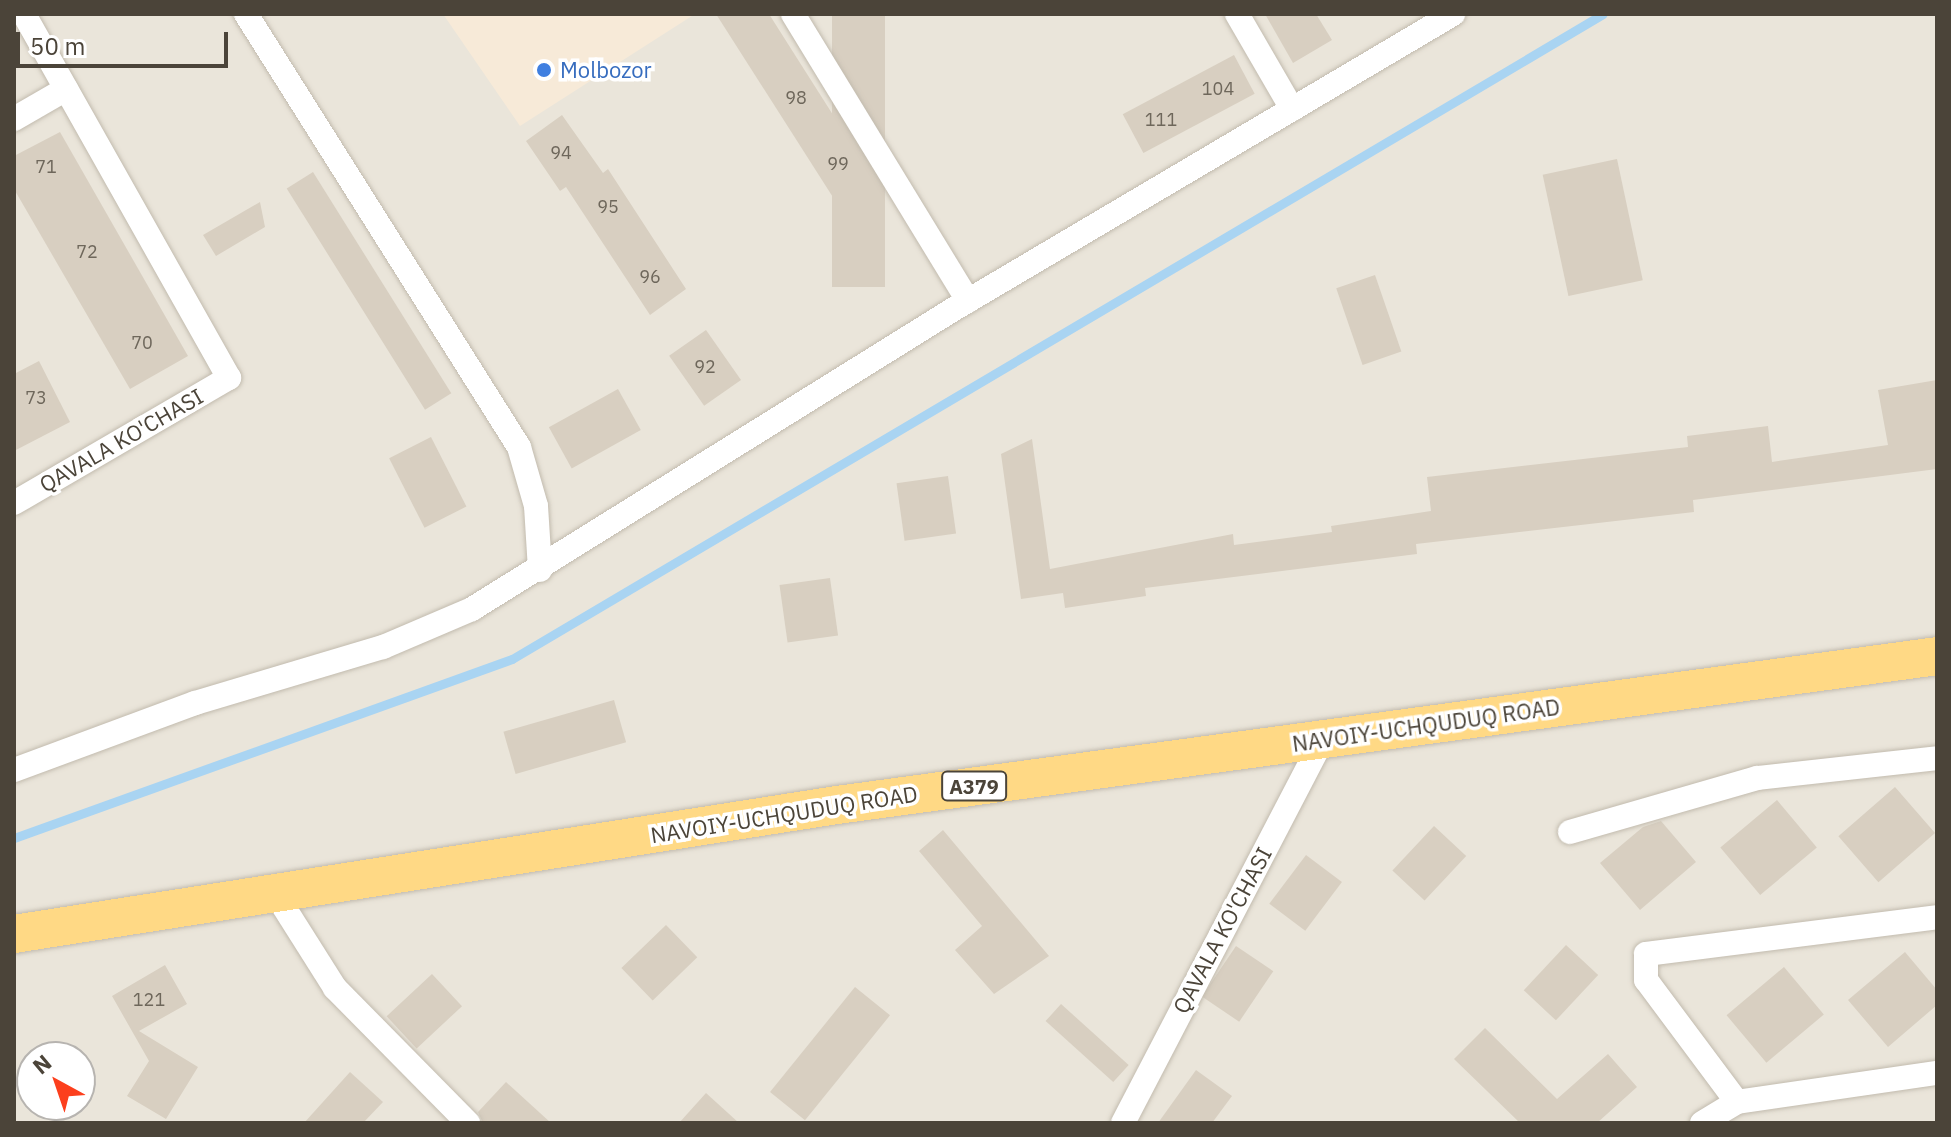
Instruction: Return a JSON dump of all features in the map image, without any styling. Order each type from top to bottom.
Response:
[{"type":"highway","name":"NAVOIY-UCHQUDUQ ROAD","points":[[14,934],[1323,739],[1937,656]]},
{"type":"street","points":[[14,119],[66,89],[24,14]]},
{"type":"street","points":[[246,14],[519,447],[536,506],[540,570]]},
{"type":"street","points":[[793,14],[968,301]]},
{"type":"street","points":[[1237,14],[1292,109]]},
{"type":"street","points":[[14,770],[195,703],[383,647],[540,570],[968,301],[1453,14]]},
{"type":"street","name":"QAVALA KO'CHASI","points":[[14,503],[229,378],[66,89]]},
{"type":"street","name":"QAVALA KO'CHASI","points":[[1123,1123],[1323,739]]},
{"type":"street","points":[[1570,832],[1757,778],[1937,758]]},
{"type":"street","points":[[275,893],[335,988],[468,1123]]},
{"type":"street","points":[[1737,1102],[1646,980],[1646,954],[1937,917]]},
{"type":"street","points":[[1702,1123],[1737,1102],[1937,1073]]},
{"type":"shaded area","points":[[14,14],[1937,14],[1937,1123],[14,1123]]},
{"type":"shaded area","name":"Molbozor","points":[[443,14],[695,14],[520,126]]},
{"type":"building","points":[[716,14],[769,14],[873,178],[836,202]]},
{"type":"building","points":[[832,14],[885,14],[885,287],[832,287]]},
{"type":"building","points":[[1265,14],[1316,14],[1332,40],[1293,63]]},
{"type":"building","points":[[1234,55],[1255,94],[1143,153],[1123,114]]},
{"type":"building","points":[[562,115],[603,173],[608,169],[686,289],[650,315],[566,187],[560,191],[526,141]]},
{"type":"building","points":[[60,132],[188,356],[130,389],[14,189],[14,156]]},
{"type":"building","points":[[1617,159],[1643,280],[1568,296],[1543,175]]},
{"type":"building","points":[[313,172],[451,393],[425,410],[287,188]]},
{"type":"building","points":[[260,202],[265,227],[216,256],[203,235]]},
{"type":"building","points":[[1375,275],[1401,352],[1363,365],[1336,288]]},
{"type":"building","points":[[706,330],[741,380],[704,406],[669,356]]},
{"type":"building","points":[[39,361],[70,422],[14,451],[14,374]]},
{"type":"building","points":[[1937,380],[1937,469],[1693,500],[1694,512],[1416,544],[1417,554],[1145,588],[1146,596],[1065,608],[1063,593],[1021,599],[1001,454],[1032,439],[1050,569],[1233,534],[1234,545],[1332,532],[1331,526],[1431,511],[1427,477],[1688,447],[1687,436],[1768,426],[1772,462],[1888,445],[1878,390]]},
{"type":"building","points":[[618,389],[641,430],[572,468],[549,427]]},
{"type":"building","points":[[431,437],[466,506],[425,528],[389,458]]},
{"type":"building","points":[[948,476],[956,533],[905,541],[897,483]]},
{"type":"building","points":[[830,578],[838,635],[788,643],[779,585]]},
{"type":"building","points":[[614,700],[626,742],[516,774],[503,732]]},
{"type":"building","points":[[1895,787],[1935,833],[1878,882],[1838,836]]},
{"type":"building","points":[[1777,800],[1817,847],[1760,895],[1720,848]]},
{"type":"building","points":[[1661,821],[1696,862],[1640,910],[1600,863],[1643,827]]},
{"type":"building","points":[[1434,826],[1466,856],[1425,901],[1392,871]]},
{"type":"building","points":[[943,830],[1049,956],[994,994],[955,950],[982,926],[919,851]]},
{"type":"building","points":[[1306,855],[1342,882],[1305,931],[1269,904]]},
{"type":"building","points":[[666,925],[697,957],[653,1000],[621,968]]},
{"type":"building","points":[[1566,945],[1598,975],[1556,1020],[1524,990]]},
{"type":"building","points":[[1236,946],[1273,971],[1239,1022],[1202,997]]},
{"type":"building","points":[[1905,952],[1937,990],[1937,1005],[1888,1047],[1848,1000]]},
{"type":"building","points":[[165,965],[187,1004],[139,1031],[198,1067],[166,1119],[127,1096],[149,1061],[112,996]]},
{"type":"building","points":[[1784,967],[1824,1014],[1766,1063],[1727,1015]]},
{"type":"building","points":[[432,974],[462,1006],[417,1048],[387,1016]]},
{"type":"building","points":[[855,987],[890,1015],[805,1120],[770,1092]]},
{"type":"building","points":[[1061,1004],[1129,1065],[1113,1082],[1046,1021]]},
{"type":"building","points":[[1485,1028],[1557,1099],[1608,1054],[1637,1087],[1597,1123],[1520,1123],[1454,1059]]},
{"type":"building","points":[[1196,1070],[1232,1096],[1212,1123],[1158,1123]]},
{"type":"building","points":[[350,1072],[383,1102],[363,1123],[304,1123]]},
{"type":"building","points":[[506,1082],[551,1123],[483,1123],[478,1112]]},
{"type":"building","points":[[706,1093],[739,1123],[679,1123]]},
{"type":"waterway","points":[[14,838],[512,659],[1603,14]]},
{"type":"place","name":"Molbozor","points":[[544,70]]}]
